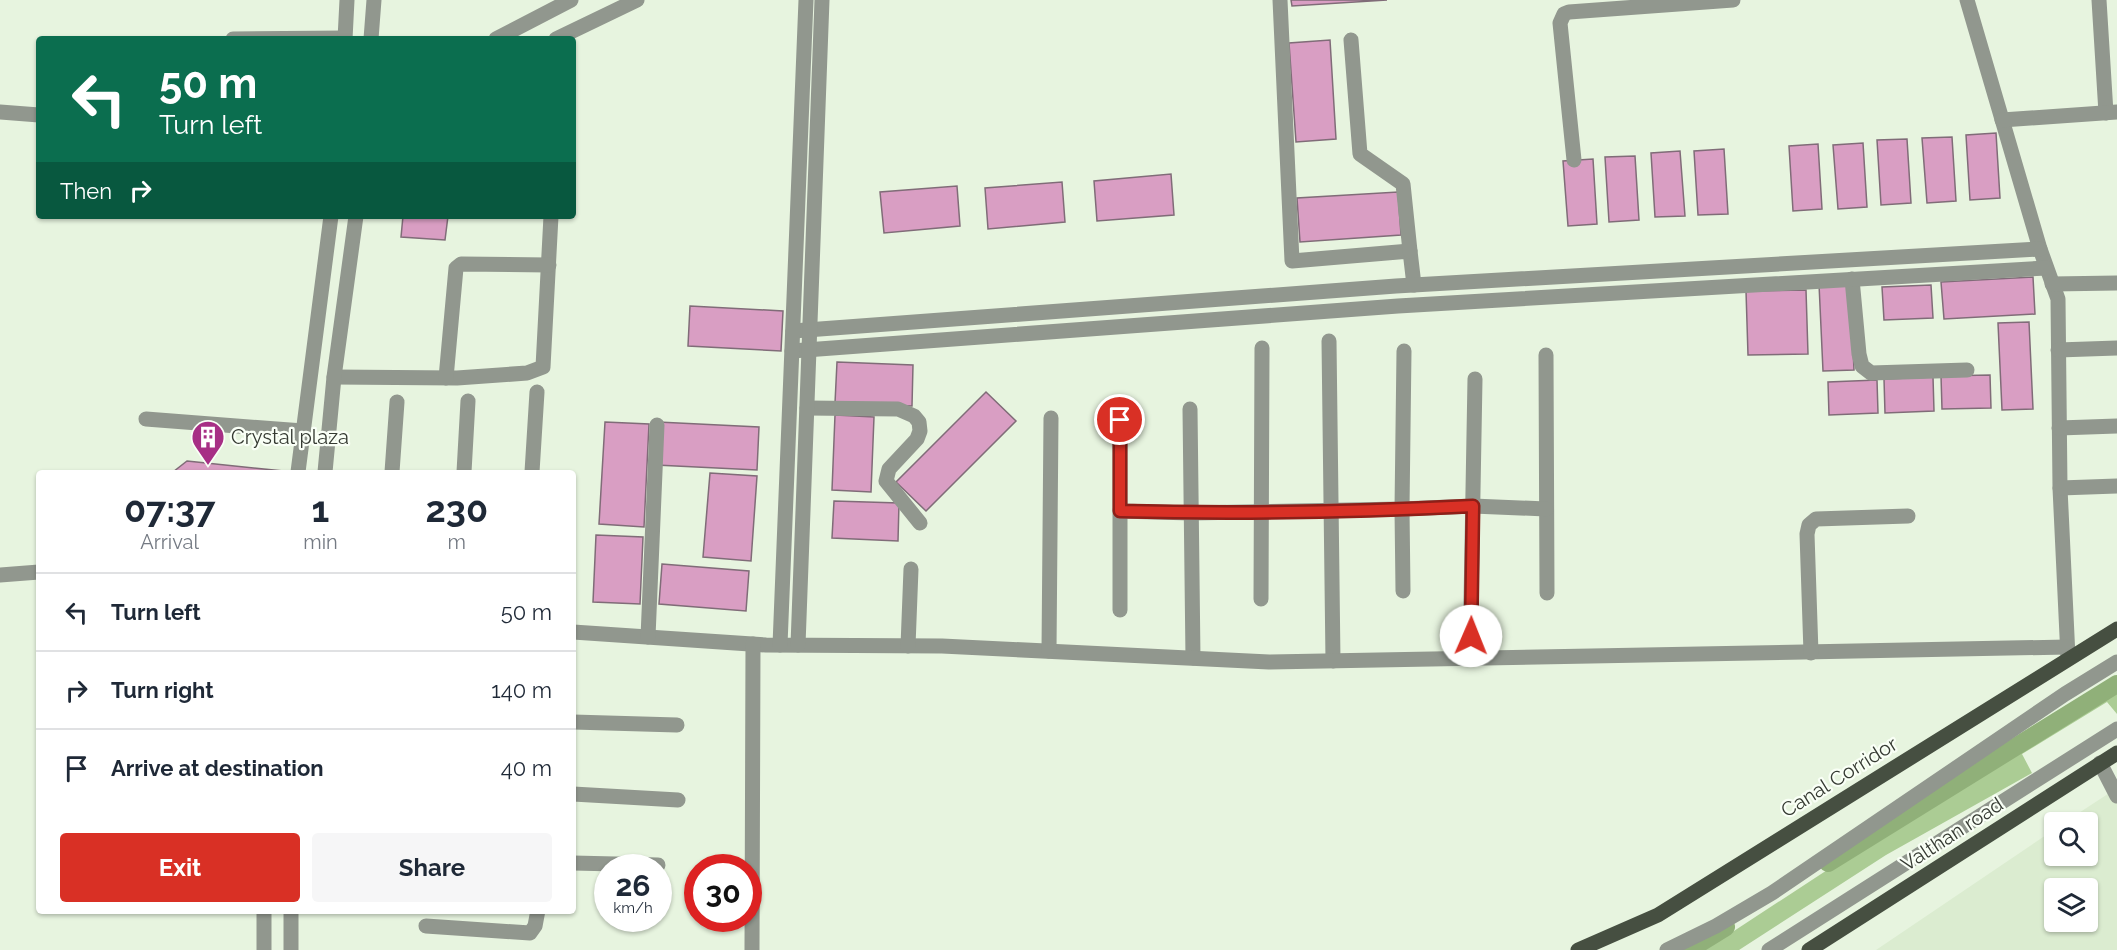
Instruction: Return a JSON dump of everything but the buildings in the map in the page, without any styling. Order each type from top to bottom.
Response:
[{"type":"main road","name":"Canal Corridor","points":[[1578,950],[1658,915],[2067,653],[2117,629]]},
{"type":"main road","name":"Valthan road","points":[[1809,950],[2117,753]]},
{"type":"street","points":[[345,36],[347,0]]},
{"type":"street","points":[[371,36],[374,0]]},
{"type":"street","points":[[502,36],[571,0]]},
{"type":"street","points":[[562,36],[637,0]]},
{"type":"street","points":[[780,645],[806,0]]},
{"type":"street","points":[[798,645],[822,0]]},
{"type":"street","points":[[1280,0],[1292,261],[1410,251]]},
{"type":"street","points":[[1574,160],[1560,23],[1564,15],[1569,12],[1733,0]]},
{"type":"street","points":[[576,632],[753,644],[908,646],[1269,662],[1811,653],[2067,653],[2060,488],[2058,299],[2040,249],[1966,0]]},
{"type":"street","points":[[2002,120],[2112,112],[2099,0]]},
{"type":"street","points":[[1351,40],[1360,154],[1403,184],[1414,285]]},
{"type":"street","points":[[0,112],[36,115]]},
{"type":"street","points":[[298,470],[331,219]]},
{"type":"street","points":[[325,470],[334,377],[356,219]]},
{"type":"street","points":[[334,377],[446,378],[527,373],[543,367],[551,219]]},
{"type":"street","points":[[793,331],[1414,285],[2040,249]]},
{"type":"street","points":[[446,378],[456,268],[461,264],[549,265]]},
{"type":"street","points":[[792,351],[1398,306],[2046,268]]},
{"type":"street","points":[[1852,279],[1859,354],[1862,366],[1871,374],[1967,369]]},
{"type":"street","points":[[2052,284],[2117,283]]},
{"type":"street","points":[[1329,341],[1333,661]]},
{"type":"street","points":[[1261,599],[1262,348]]},
{"type":"street","points":[[2058,350],[2117,348]]},
{"type":"street","points":[[1403,591],[1404,351]]},
{"type":"street","points":[[1546,354],[1547,593]]},
{"type":"street","points":[[1470,658],[1475,379]]},
{"type":"street","points":[[532,470],[537,392]]},
{"type":"street","points":[[464,470],[468,401]]},
{"type":"street","points":[[392,470],[397,402]]},
{"type":"street","points":[[807,408],[898,409],[914,416],[919,422],[920,431],[917,439],[889,469],[886,481],[920,523]]},
{"type":"street","points":[[1190,408],[1193,658]]},
{"type":"street","points":[[1049,651],[1051,418]]},
{"type":"street","points":[[146,419],[303,431]]},
{"type":"street","points":[[1120,420],[1120,610]]},
{"type":"street","points":[[648,637],[657,425]]},
{"type":"street","points":[[2059,428],[2117,426]]},
{"type":"street","points":[[2060,488],[2117,486]]},
{"type":"street","points":[[1120,511],[1191,513],[1473,506],[1546,509]]},
{"type":"street","points":[[1811,653],[1807,534],[1809,525],[1816,519],[1908,516]]},
{"type":"street","points":[[908,646],[910,569]]},
{"type":"street","points":[[0,575],[36,572]]},
{"type":"street","points":[[752,950],[753,644]]},
{"type":"street","points":[[1667,950],[1716,926],[1772,893],[2065,694],[2117,662]]},
{"type":"street","points":[[576,722],[677,725]]},
{"type":"street","points":[[1769,950],[2117,729]]},
{"type":"street","points":[[2100,764],[2117,796]]},
{"type":"street","points":[[576,794],[678,800]]},
{"type":"street","points":[[576,863],[594,863]]},
{"type":"street","points":[[264,914],[264,950]]},
{"type":"street","points":[[291,914],[291,950]]},
{"type":"street","points":[[426,926],[530,933],[536,926],[538,914]]},
{"type":"shaded area","points":[[2117,788],[2117,950],[1876,950],[2044,836],[2044,866],[2098,866],[2098,812],[2080,812]]},
{"type":"green space","points":[[2117,680],[2117,714],[2107,702],[2022,754],[2032,773],[1886,855],[1739,950],[1705,950]]},
{"type":"waterway","points":[[1828,863],[2117,684]]},
{"type":"waterway","points":[[1689,950],[1726,927]]},
{"type":"place","name":"Crystal plaza","points":[[208,466]]},
{"type":"route","points":[[1120,420],[1120,511],[1191,513],[1473,506],[1471,636]]}]
